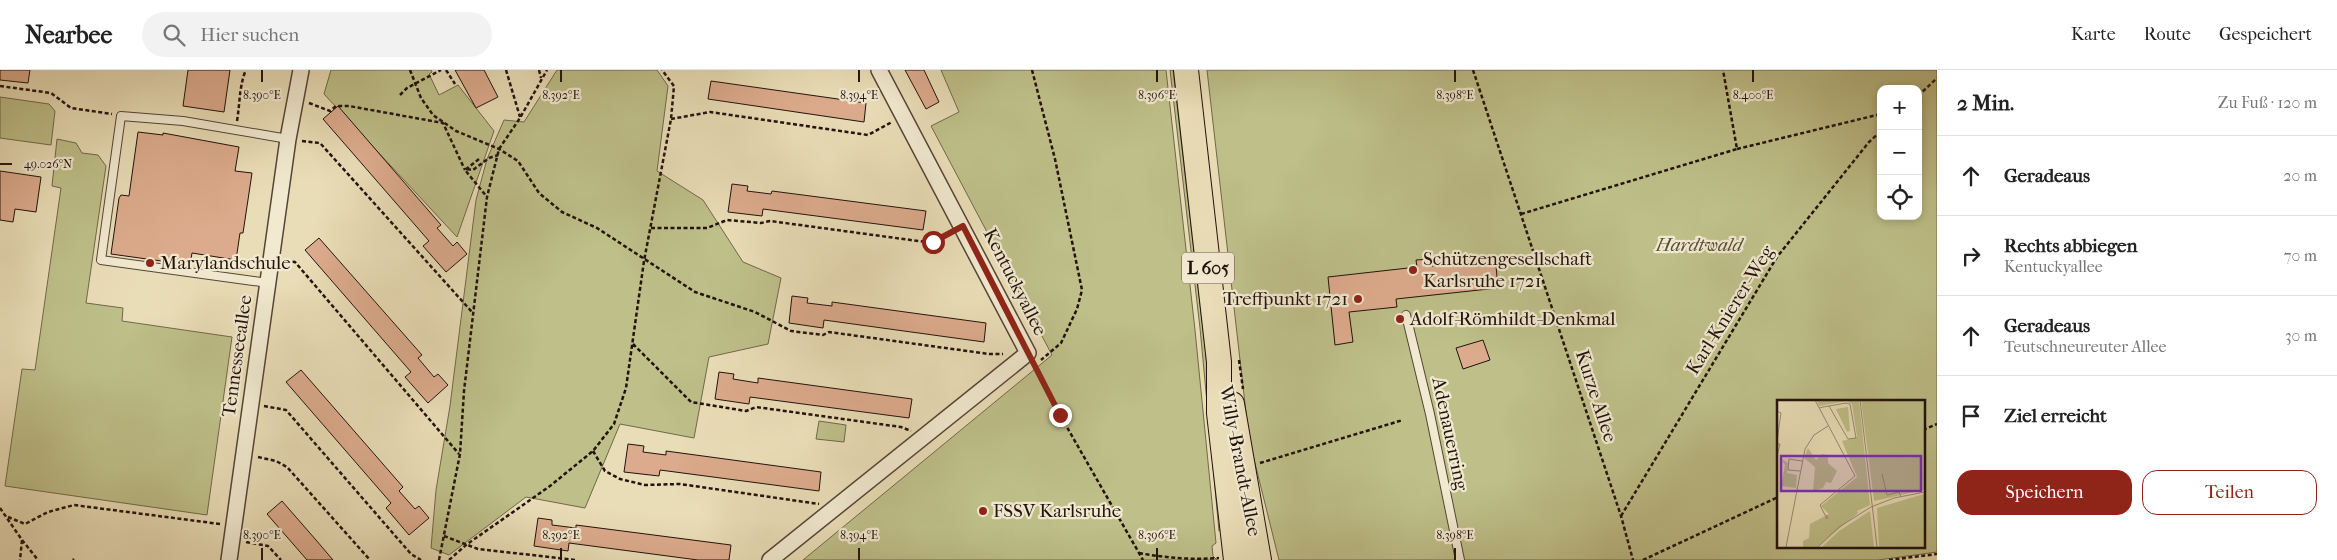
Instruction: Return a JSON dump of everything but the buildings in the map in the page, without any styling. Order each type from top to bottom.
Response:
[{"type":"main road","name":"Willy-Brandt-Allee","points":[[1186,70],[1235,416],[1259,560]]},
{"type":"main road","name":"Willy-Brandt-Allee","points":[[1228,359],[1219,413],[1228,559]]},
{"type":"street","name":"Tennesseeallee","points":[[229,560],[288,139],[301,70]]},
{"type":"street","name":"Kentuckyallee","points":[[770,560],[924,436],[1032,359],[880,70]]},
{"type":"lane","points":[[268,283],[101,260],[120,116],[184,121],[288,139]]},
{"type":"lane","name":"Adenauerring","points":[[1406,315],[1430,414],[1460,560]]},
{"type":"path","points":[[410,70],[421,98],[433,115],[443,123],[477,141],[499,149],[518,161],[539,193],[556,208],[597,228],[644,261],[695,292],[755,312],[791,331],[823,335],[829,332],[1032,359],[1061,342],[1077,309],[1082,290],[1055,159],[1032,70]]},
{"type":"path","points":[[400,95],[415,84],[441,70]]},
{"type":"path","points":[[446,70],[454,84]]},
{"type":"path","points":[[506,70],[520,118]]},
{"type":"path","points":[[538,70],[541,79]]},
{"type":"path","points":[[439,560],[460,454],[472,312],[487,197],[499,149],[520,118],[546,70]]},
{"type":"path","points":[[449,560],[466,545],[550,486],[594,451],[614,424],[626,388],[644,261],[671,119],[674,86],[662,70]]},
{"type":"path","name":"Kurze Allee","points":[[1473,70],[1621,516],[1633,560]]},
{"type":"path","points":[[1724,70],[1737,149]]},
{"type":"path","points":[[235,130],[240,104],[239,88],[245,72]]},
{"type":"path","points":[[1922,92],[1937,78]]},
{"type":"path","points":[[0,86],[51,93],[71,108],[120,116]]},
{"type":"path","points":[[295,98],[330,111],[336,106],[349,106],[443,123]]},
{"type":"path","points":[[671,119],[710,112],[868,135],[904,115]]},
{"type":"path","points":[[1521,214],[1737,149],[1877,115]]},
{"type":"path","points":[[443,123],[466,170],[487,197]]},
{"type":"path","name":"Karl-Knierer-Weg","points":[[1621,516],[1777,257],[1869,142],[1877,135]]},
{"type":"path","points":[[288,139],[320,143],[472,312]]},
{"type":"path","points":[[466,170],[473,170],[489,158],[498,156]]},
{"type":"path","points":[[466,170],[479,159]]},
{"type":"path","points":[[651,228],[707,228],[727,220],[761,224],[770,220],[933,242],[963,226]]},
{"type":"path","points":[[272,259],[295,262],[460,454]]},
{"type":"path","points":[[633,344],[691,402],[746,411],[756,407],[901,427],[924,436]]},
{"type":"path","points":[[1032,359],[1060,415],[1142,560]]},
{"type":"path","points":[[1228,359],[1243,394]]},
{"type":"path","points":[[250,404],[286,410],[410,554],[421,560]]},
{"type":"path","points":[[1244,468],[1403,420]]},
{"type":"path","points":[[1924,430],[1937,424]]},
{"type":"path","points":[[594,451],[605,471],[620,478],[645,485],[680,484],[836,506]]},
{"type":"path","points":[[244,456],[276,461],[287,467],[370,560]]},
{"type":"path","points":[[1643,560],[1777,498]]},
{"type":"path","points":[[8,517],[25,524],[48,512],[74,505],[207,521],[233,534],[268,546],[280,560]]},
{"type":"path","points":[[0,508],[38,560]]},
{"type":"path","points":[[444,536],[478,549],[576,560]]},
{"type":"path","points":[[20,560],[22,540]]},
{"type":"path","points":[[1139,553],[1166,558],[1228,559]]},
{"type":"path","points":[[1889,560],[1937,554]]},
{"type":"green space","points":[[331,70],[431,70],[432,72],[429,74],[439,95],[458,85],[494,131],[457,237],[324,94]]},
{"type":"green space","points":[[557,70],[657,70],[668,86],[657,171],[703,200],[743,262],[781,278],[768,344],[709,357],[694,438],[620,424],[585,508],[526,497],[449,555],[431,548],[436,490],[450,406],[476,200],[487,159],[504,120],[524,122]]},
{"type":"green space","points":[[941,70],[1166,70],[1195,330],[1216,543],[1212,546],[1213,556],[1217,560],[803,560],[1052,355],[931,126],[959,112]]},
{"type":"green space","points":[[1170,70],[1173,70],[1211,399],[1222,531],[1219,531],[1200,328]]},
{"type":"green space","name":"Hardtwald","points":[[1207,70],[1937,70],[1937,552],[1878,560],[1279,560],[1249,439]]},
{"type":"green space","points":[[0,97],[49,104],[55,111],[51,145],[0,138]]},
{"type":"green space","points":[[57,139],[76,143],[82,153],[98,155],[106,166],[86,303],[123,308],[122,321],[232,337],[207,515],[5,486],[22,369],[35,370],[61,188],[52,186]]},
{"type":"green space","points":[[819,421],[846,425],[844,442],[816,439]]},
{"type":"place","name":"Marylandschule","points":[[150,263]]},
{"type":"place","name":"Schützengesellschaft Karlsruhe 1721","points":[[1413,270]]},
{"type":"place","name":"Treffpunkt 1721","points":[[1358,299]]},
{"type":"place","name":"Adolf-Römhildt-Denkmal","points":[[1400,319]]},
{"type":"place","name":"FSSV Karlsruhe","points":[[983,511]]},
{"type":"route","points":[[933,242],[963,226],[1060,415]]}]
